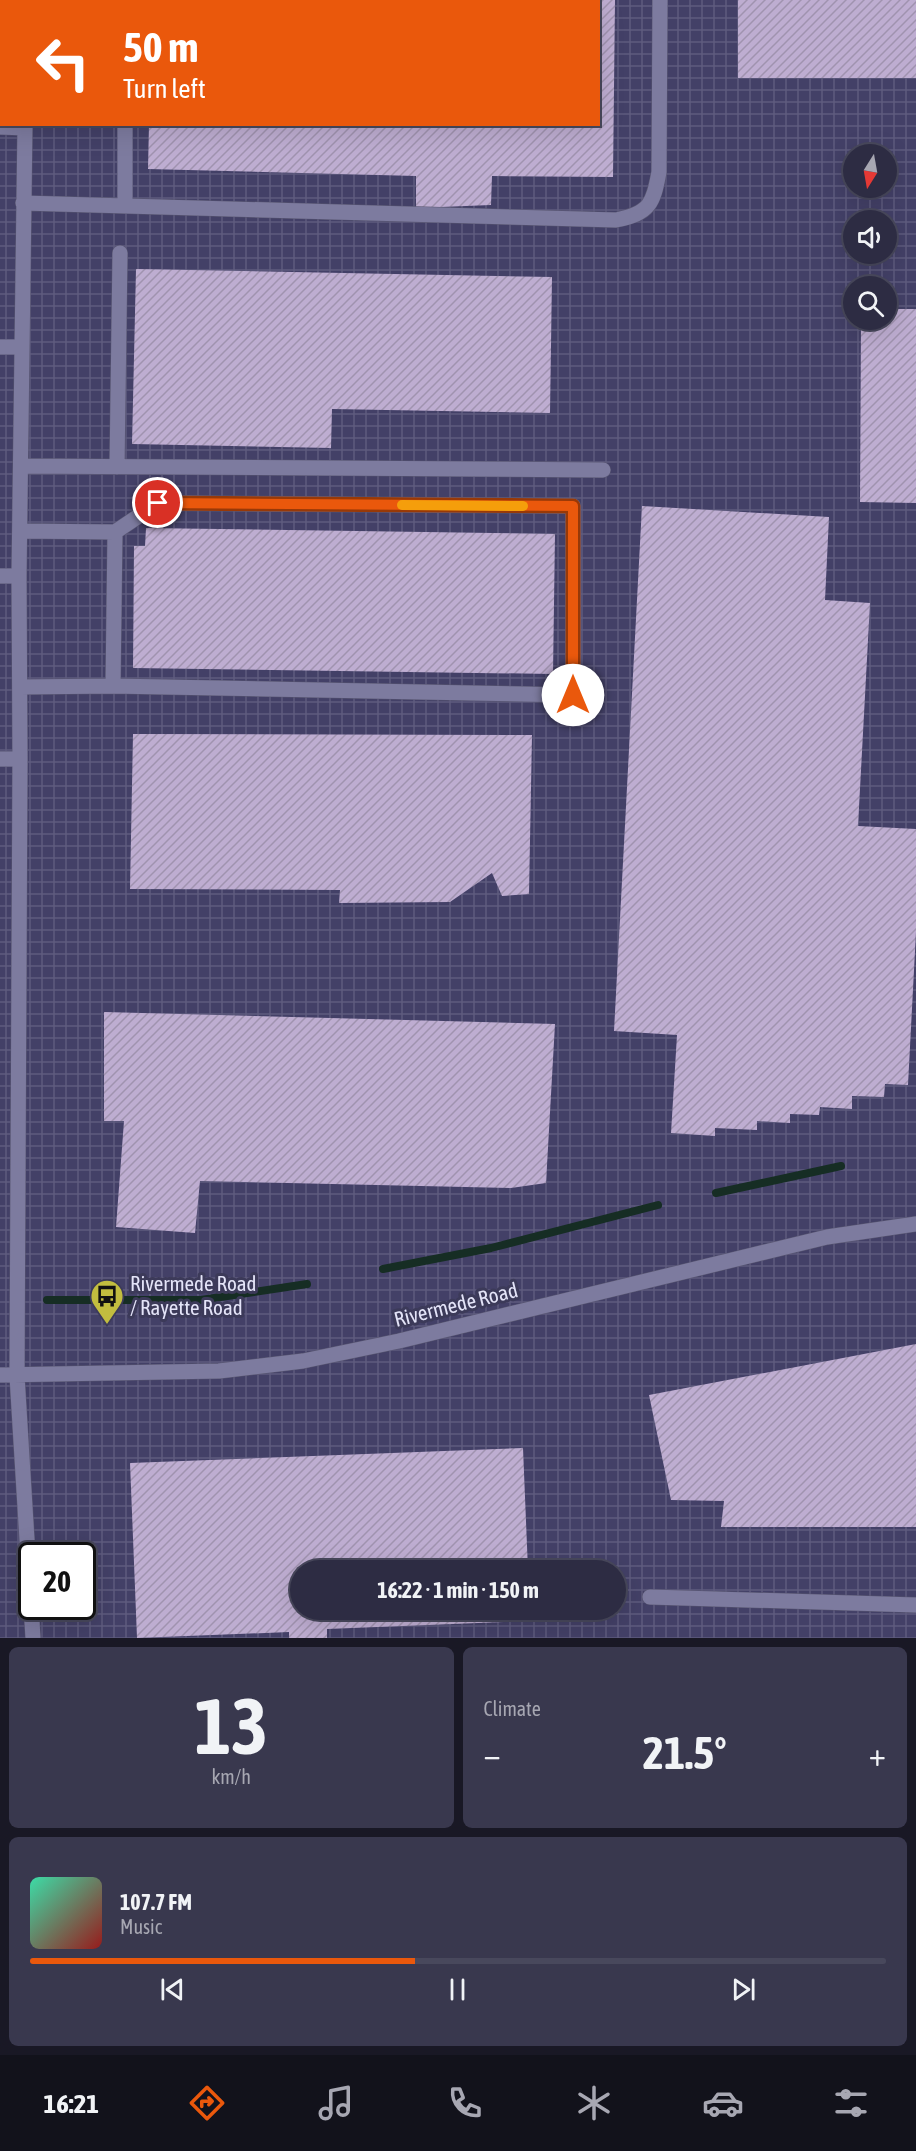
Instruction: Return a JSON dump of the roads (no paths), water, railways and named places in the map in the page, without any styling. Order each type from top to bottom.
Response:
[{"type":"street","points":[[23,203],[616,220],[636,216],[648,206],[655,193],[660,172],[660,0]]},
{"type":"street","points":[[0,128],[26,126],[23,203],[19,576],[17,1376],[33,1638]]},
{"type":"street","points":[[125,126],[125,206]]},
{"type":"street","points":[[117,467],[120,253]]},
{"type":"street","points":[[0,347],[22,346]]},
{"type":"street","points":[[21,466],[603,470]]},
{"type":"street","points":[[20,687],[113,686],[573,695],[573,506],[158,503],[115,532],[21,531]]},
{"type":"street","points":[[113,686],[115,532]]},
{"type":"street","points":[[0,576],[19,576]]},
{"type":"street","points":[[0,759],[20,759]]},
{"type":"street","name":"Rivermede Road","points":[[0,1375],[219,1371],[303,1361],[399,1341],[827,1237],[916,1224]]},
{"type":"street","points":[[650,1597],[916,1605]]},
{"type":"waterway","points":[[716,1193],[841,1166]]},
{"type":"waterway","points":[[383,1269],[491,1248],[658,1205]]},
{"type":"waterway","points":[[47,1300],[201,1300],[307,1284]]},
{"type":"place","name":"Rivermede Road / Rayette Road","points":[[107,1325]]}]
